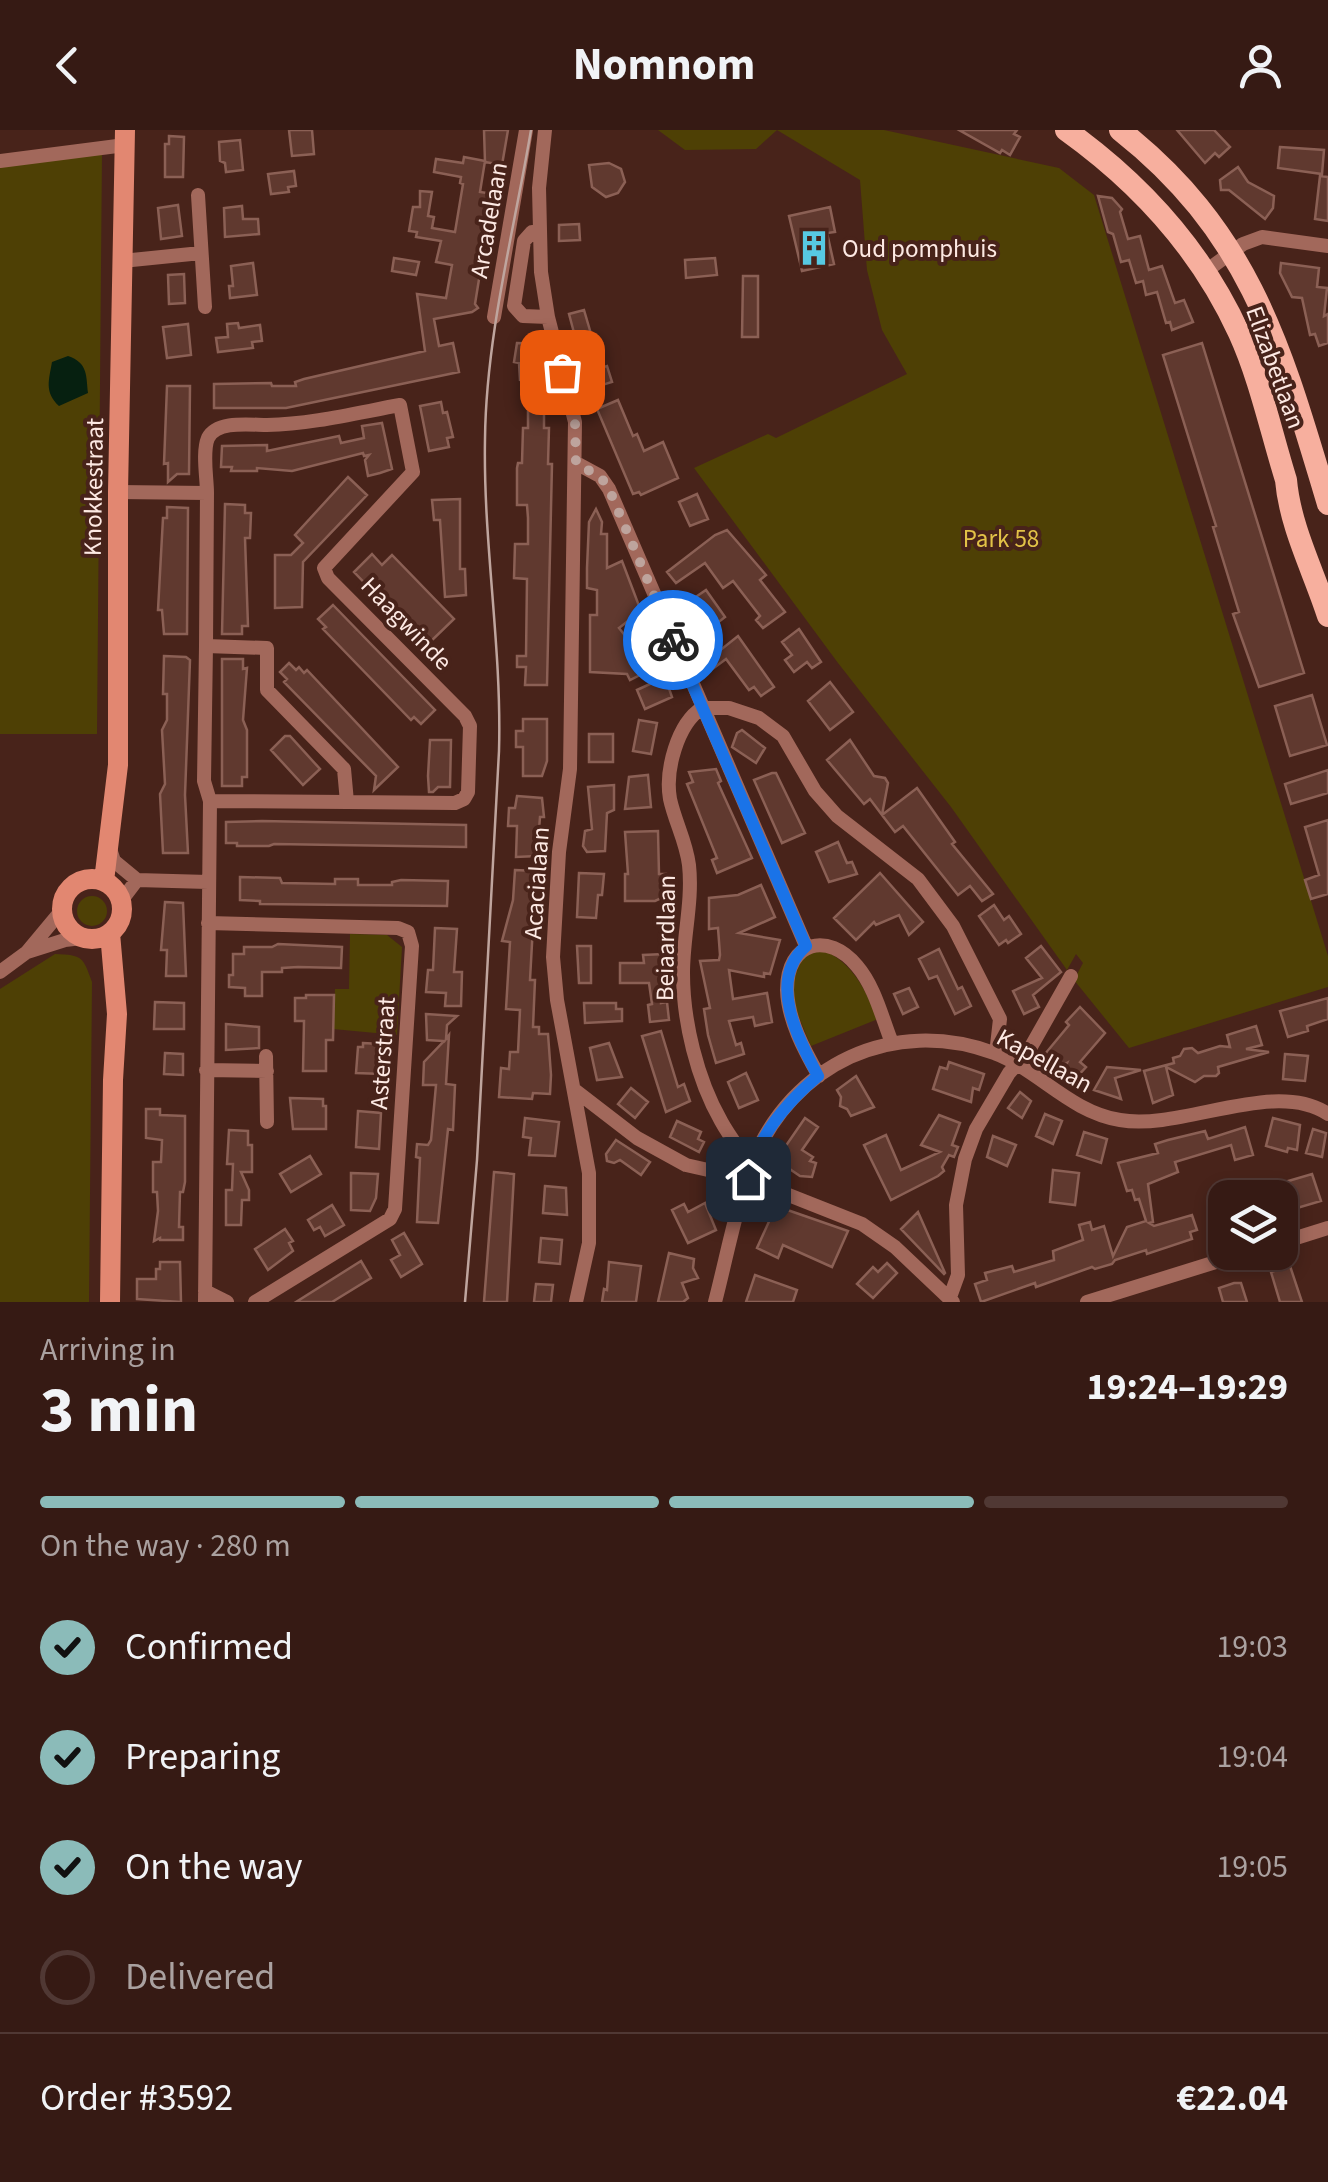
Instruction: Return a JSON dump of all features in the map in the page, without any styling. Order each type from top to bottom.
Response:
[{"type":"main road","name":"Elizabetlaan","points":[[1066,130],[1136,186],[1206,271],[1241,337],[1286,480],[1300,541],[1328,616]]},
{"type":"main road","name":"Elizabetlaan","points":[[1130,133],[1173,177],[1248,277],[1279,346],[1328,504]]},
{"type":"street","name":"Arcadelaan","points":[[494,317],[526,130]]},
{"type":"street","name":"Arcadelaan","points":[[546,130],[538,188],[538,232],[548,317],[575,422],[576,464]]},
{"type":"street","name":"Knokkestraat","points":[[0,161],[125,138],[118,492],[118,765],[95,880]]},
{"type":"street","points":[[198,195],[205,307]]},
{"type":"street","name":"Arcadelaan","points":[[538,232],[524,240],[514,306],[524,316],[548,317]]},
{"type":"street","points":[[1206,271],[1262,237],[1328,246]]},
{"type":"street","points":[[122,261],[201,253]]},
{"type":"street","name":"Haagwinde","points":[[208,882],[210,801],[204,782],[209,436],[228,426],[295,425],[400,405],[413,472],[324,568],[328,578],[466,716],[470,726],[468,792],[455,803],[210,801]]},
{"type":"street","points":[[576,464],[600,476],[609,489],[806,946]]},
{"type":"street","name":"Acacialaan","points":[[576,464],[570,769],[556,884],[554,957],[557,1000],[589,1172],[588,1243],[576,1302]]},
{"type":"street","points":[[118,492],[208,493]]},
{"type":"street","points":[[206,646],[268,648],[267,690],[344,770],[347,802]]},
{"type":"street","points":[[702,708],[729,708],[759,718],[783,736],[814,791],[837,816],[918,879],[954,926],[1000,1018],[996,1054]]},
{"type":"street","name":"Beiaardlaan","points":[[702,708],[686,725],[674,754],[670,778],[670,799],[685,839],[690,871],[683,977],[688,1022],[700,1071],[720,1120],[750,1172]]},
{"type":"street","points":[[108,830],[114,861],[137,880],[208,882],[205,1297],[227,1302]]},
{"type":"street","points":[[0,972],[26,952],[62,910],[71,888],[95,880],[116,891],[121,901],[121,919],[95,937],[65,940],[26,952]]},
{"type":"street","points":[[121,901],[137,880]]},
{"type":"street","points":[[62,910],[68,927],[95,937]]},
{"type":"street","name":"Asterstraat","points":[[208,923],[398,928],[408,932],[412,946],[395,1210],[390,1219],[255,1302]]},
{"type":"street","points":[[95,937],[117,1001],[110,1302]]},
{"type":"street","points":[[818,1076],[790,1012],[787,988],[795,956],[806,946],[821,944],[834,948],[859,968],[892,1043]]},
{"type":"street","points":[[576,1092],[686,1165],[750,1172],[862,1224],[895,1247],[952,1300],[958,1275],[956,1215],[965,1159],[984,1113],[1071,976]]},
{"type":"street","name":"Kapellaan","points":[[715,1302],[750,1172],[771,1126],[795,1096],[831,1064],[863,1050],[934,1039],[996,1054],[1083,1109],[1120,1120],[1154,1122],[1274,1100],[1328,1114]]},
{"type":"street","points":[[206,1070],[266,1064],[267,1122]]},
{"type":"street","points":[[1298,1237],[1328,1228]]},
{"type":"street","points":[[1087,1302],[1208,1264]]},
{"type":"green space","points":[[658,130],[777,130],[756,149],[685,150]]},
{"type":"green space","name":"Park 58","points":[[777,130],[884,130],[1059,168],[1094,195],[1328,956],[1328,987],[1129,1048],[1074,980],[1083,963],[1076,954],[1067,970],[951,807],[838,663],[694,468],[768,434],[776,438],[907,374],[882,330],[867,270],[860,180]]},
{"type":"green space","points":[[102,152],[97,734],[0,734],[0,165]]},
{"type":"green space","points":[[92,896],[106,905],[107,911],[98,925],[92,926],[78,917],[77,911],[86,897]]},
{"type":"green space","points":[[350,934],[387,935],[402,947],[397,1035],[333,1029],[335,989],[349,989]]},
{"type":"green space","points":[[824,950],[851,971],[878,1019],[811,1046],[796,1009],[793,987],[808,951]]},
{"type":"green space","points":[[55,954],[81,959],[92,982],[89,1302],[0,1302],[0,989]]},
{"type":"shaded area","points":[[68,356],[83,366],[88,393],[59,406],[49,391],[52,362]]},
{"type":"building","points":[[289,130],[312,130],[314,154],[292,156]]},
{"type":"building","points":[[484,130],[508,130],[502,165],[485,162]]},
{"type":"building","points":[[959,130],[1017,130],[1014,134],[1020,137],[1010,155]]},
{"type":"building","points":[[1177,130],[1214,130],[1230,147],[1219,157],[1215,153],[1205,163]]},
{"type":"building","points":[[169,136],[184,137],[183,177],[165,177],[165,144],[169,144]]},
{"type":"building","points":[[240,140],[243,170],[226,172],[225,163],[220,161],[219,142]]},
{"type":"building","points":[[1280,147],[1324,150],[1322,174],[1278,168]]},
{"type":"building","points":[[464,157],[485,161],[480,192],[494,194],[494,219],[489,221],[483,260],[487,265],[481,267],[475,304],[478,308],[434,319],[439,346],[453,343],[459,372],[286,408],[214,408],[214,384],[296,386],[295,382],[304,379],[425,351],[417,294],[446,298],[452,265],[436,262],[441,241],[416,237],[417,232],[409,231],[413,207],[420,207],[420,191],[432,192],[428,216],[434,217],[432,228],[455,232],[461,177],[434,172],[436,159],[463,163]]},
{"type":"building","points":[[609,163],[621,169],[625,182],[618,193],[606,197],[592,187],[589,165]]},
{"type":"building","points":[[1238,167],[1248,182],[1274,196],[1273,208],[1265,219],[1229,190],[1221,190],[1220,180]]},
{"type":"building","points":[[294,171],[296,186],[288,187],[289,192],[271,194],[268,174]]},
{"type":"building","points":[[1320,176],[1328,177],[1328,221],[1315,219]]},
{"type":"building","points":[[1098,196],[1112,198],[1122,209],[1128,239],[1140,236],[1149,270],[1162,266],[1175,303],[1184,300],[1193,322],[1172,330],[1170,322],[1166,323],[1157,292],[1146,295],[1143,281],[1136,283],[1129,260],[1121,262]]},
{"type":"building","points":[[178,205],[182,236],[161,239],[158,208]]},
{"type":"building","points":[[242,206],[243,219],[258,219],[259,234],[225,237],[224,208]]},
{"type":"building","name":"Oud pomphuis","points":[[830,207],[835,232],[827,233],[834,264],[802,271],[789,216]]},
{"type":"building","points":[[579,224],[580,240],[559,241],[559,225]]},
{"type":"building","points":[[394,258],[419,262],[416,275],[392,271]]},
{"type":"building","points":[[715,258],[717,275],[686,278],[685,260]]},
{"type":"building","points":[[253,263],[257,295],[230,298],[231,266]]},
{"type":"building","points":[[1281,263],[1319,268],[1317,287],[1327,288],[1324,316],[1328,314],[1328,343],[1319,346],[1315,334],[1310,335],[1302,298],[1292,297],[1280,273]]},
{"type":"building","points":[[184,274],[185,303],[169,304],[168,275]]},
{"type":"building","points":[[743,276],[758,276],[758,337],[742,337]]},
{"type":"building","points":[[584,310],[601,368],[607,366],[612,382],[589,389],[569,314]]},
{"type":"building","points":[[238,323],[239,328],[260,325],[262,341],[252,342],[253,348],[218,352],[216,338],[228,337],[227,324]]},
{"type":"building","points":[[188,324],[191,355],[167,358],[163,327]]},
{"type":"building","points":[[517,343],[542,344],[536,382],[520,380],[519,363],[514,362]]},
{"type":"building","points":[[1202,343],[1304,673],[1259,687],[1233,614],[1239,612],[1213,527],[1216,526],[1163,355]]},
{"type":"building","points":[[167,386],[190,386],[189,474],[177,474],[168,482],[168,463],[164,464]]},
{"type":"building","points":[[618,400],[644,451],[663,442],[678,478],[641,495],[633,494],[597,409]]},
{"type":"building","points":[[441,402],[453,437],[447,438],[449,447],[429,451],[420,406]]},
{"type":"building","points":[[528,407],[544,407],[544,428],[549,428],[548,464],[552,464],[547,685],[525,685],[526,667],[517,667],[517,656],[526,656],[527,579],[514,578],[515,544],[528,544],[527,505],[517,505],[517,468],[522,463]]},
{"type":"building","points":[[382,423],[392,469],[380,473],[368,476],[365,460],[369,455],[363,453],[292,471],[231,471],[232,467],[221,467],[222,446],[267,445],[267,451],[339,436],[341,443],[364,438],[362,426]]},
{"type":"building","points":[[348,477],[367,495],[303,562],[302,607],[275,608],[275,555],[291,555],[303,543],[295,535]]},
{"type":"building","points":[[697,494],[708,519],[690,526],[679,502]]},
{"type":"building","points":[[460,499],[460,569],[465,569],[466,595],[445,597],[440,520],[434,520],[432,500]]},
{"type":"building","points":[[225,504],[245,505],[245,513],[251,513],[250,538],[245,538],[248,626],[242,626],[242,634],[222,634]]},
{"type":"building","points":[[167,507],[188,508],[187,634],[164,634],[162,610],[158,610],[163,518],[167,518]]},
{"type":"building","points":[[596,509],[602,522],[601,534],[607,534],[607,568],[622,561],[641,611],[619,628],[631,643],[642,635],[648,636],[656,656],[637,664],[642,674],[630,680],[627,674],[590,672],[590,615],[597,615],[597,590],[587,588],[587,568],[589,522]]},
{"type":"building","points":[[727,530],[766,575],[760,580],[785,612],[763,628],[756,620],[760,616],[733,581],[723,588],[705,563],[676,583],[667,572]]},
{"type":"building","points":[[372,554],[382,565],[392,555],[454,619],[426,646],[354,572]]},
{"type":"building","points":[[706,590],[725,617],[702,635],[681,607]]},
{"type":"building","points":[[333,605],[435,710],[421,724],[414,717],[411,720],[323,629],[326,627],[318,619]]},
{"type":"building","points":[[799,629],[821,662],[812,668],[807,662],[794,672],[785,660],[792,655],[782,642]]},
{"type":"building","points":[[738,636],[774,687],[761,696],[754,687],[749,690],[726,659],[703,676],[698,668]]},
{"type":"building","points":[[164,656],[190,660],[185,795],[188,853],[163,853],[160,794],[165,784],[162,730],[167,720]]},
{"type":"building","points":[[222,659],[243,659],[243,669],[247,668],[243,720],[247,730],[247,777],[242,777],[242,786],[222,786]]},
{"type":"building","points":[[289,663],[296,670],[307,670],[398,767],[374,790],[376,776],[284,682],[287,679],[280,672]]},
{"type":"building","points":[[665,677],[672,697],[645,709],[637,690]]},
{"type":"building","points":[[830,682],[853,712],[830,730],[808,701]]},
{"type":"building","points":[[1312,695],[1327,745],[1290,756],[1275,706]]},
{"type":"building","points":[[523,719],[547,719],[547,761],[542,776],[523,776],[523,747],[516,747],[516,731],[523,731]]},
{"type":"building","points":[[639,720],[657,723],[651,754],[633,751]]},
{"type":"building","points":[[742,730],[765,748],[756,763],[732,747]]},
{"type":"building","points":[[589,734],[613,734],[613,762],[589,762]]},
{"type":"building","points":[[290,736],[320,769],[303,785],[271,750]]},
{"type":"building","points":[[430,740],[451,740],[450,787],[438,787],[433,792],[429,792],[428,776]]},
{"type":"building","points":[[850,740],[874,776],[885,778],[888,783],[882,815],[870,799],[864,804],[827,760]]},
{"type":"building","points":[[716,769],[721,781],[718,783],[752,858],[717,873],[712,860],[717,858],[687,784],[693,782],[689,772]]},
{"type":"building","points":[[1328,770],[1328,793],[1291,804],[1285,784]]},
{"type":"building","points":[[776,773],[805,833],[782,843],[754,780]]},
{"type":"building","points":[[648,775],[651,807],[625,809],[629,777]]},
{"type":"building","points":[[614,785],[614,810],[607,813],[605,851],[587,852],[583,846],[585,831],[592,829],[588,787]]},
{"type":"building","points":[[917,788],[955,842],[952,844],[993,894],[982,901],[970,886],[958,895],[903,826],[895,832],[882,815]]},
{"type":"building","points":[[517,796],[542,798],[544,817],[540,817],[537,856],[516,857],[517,826],[508,826],[509,808],[515,808]]},
{"type":"building","points":[[1328,820],[1328,894],[1311,899],[1305,880],[1319,875],[1305,827]]},
{"type":"building","points":[[226,822],[466,825],[466,847],[226,843]]},
{"type":"building","points":[[658,831],[659,874],[666,874],[666,896],[655,901],[625,901],[625,832]]},
{"type":"building","points":[[838,842],[857,874],[829,882],[816,852]]},
{"type":"building","points":[[515,870],[536,871],[530,980],[535,980],[533,1027],[539,1027],[539,1034],[548,1034],[551,1075],[550,1094],[533,1093],[532,1099],[499,1097],[501,1068],[509,1069],[510,1052],[518,1052],[520,1010],[506,1009],[510,942],[502,941],[513,900]]},
{"type":"building","points":[[579,873],[604,874],[596,918],[577,917]]},
{"type":"building","points":[[880,873],[923,922],[909,935],[899,915],[876,925],[874,922],[856,940],[834,918]]},
{"type":"building","points":[[240,877],[335,884],[335,879],[358,879],[358,885],[392,885],[401,880],[448,881],[447,906],[260,904],[240,900]]},
{"type":"building","points":[[761,885],[775,917],[739,933],[780,940],[770,974],[764,973],[764,977],[729,970],[733,999],[767,993],[772,1022],[755,1026],[753,1017],[729,1021],[736,1045],[741,1043],[744,1054],[716,1063],[708,1035],[704,1009],[710,1008],[700,961],[719,960],[720,955],[718,928],[709,929],[709,898],[738,895]]},
{"type":"building","points":[[165,902],[183,903],[186,976],[166,976],[167,950],[161,950]]},
{"type":"building","points":[[994,905],[1004,920],[1009,916],[1021,934],[1008,943],[1006,940],[999,945],[979,916]]},
{"type":"building","points":[[435,928],[457,929],[454,972],[462,972],[461,1006],[445,1006],[446,993],[426,992],[428,970],[433,970]]},
{"type":"building","points":[[577,946],[591,946],[591,983],[579,983]]},
{"type":"building","points":[[1041,946],[1061,972],[1033,995],[1039,1007],[1024,1014],[1013,991],[1042,978],[1026,958]]},
{"type":"building","points":[[244,947],[342,947],[341,968],[298,967],[262,972],[262,996],[245,996],[245,988],[229,987],[233,954],[244,954]]},
{"type":"building","points":[[939,949],[958,989],[962,987],[971,1006],[955,1014],[937,976],[929,979],[919,959]]},
{"type":"building","points":[[664,954],[661,1003],[667,1002],[669,1020],[650,1022],[649,983],[620,983],[620,963],[644,963],[643,955]]},
{"type":"building","points":[[909,988],[918,1007],[903,1014],[894,994]]},
{"type":"building","points":[[334,995],[333,1040],[326,1040],[326,1071],[303,1071],[304,1021],[295,1021],[295,998]]},
{"type":"building","points":[[1328,998],[1328,1019],[1288,1037],[1280,1011]]},
{"type":"building","points":[[155,1002],[184,1003],[184,1029],[154,1029]]},
{"type":"building","points":[[584,1003],[616,1003],[616,1009],[622,1009],[622,1021],[585,1023]]},
{"type":"building","points":[[1080,1007],[1105,1033],[1080,1062],[1086,1067],[1075,1079],[1064,1070],[1067,1063],[1060,1067],[1045,1054]]},
{"type":"building","points":[[426,1014],[457,1016],[447,1025],[446,1084],[455,1085],[453,1130],[448,1129],[438,1223],[417,1222],[417,1144],[428,1145],[431,1140],[436,1085],[423,1085],[424,1062],[444,1041],[427,1040]]},
{"type":"building","points":[[226,1024],[259,1027],[259,1048],[226,1050]]},
{"type":"building","points":[[1256,1026],[1262,1045],[1246,1049],[1269,1052],[1218,1067],[1216,1076],[1204,1076],[1195,1082],[1166,1067],[1173,1095],[1153,1103],[1144,1071],[1174,1063],[1173,1058],[1184,1049],[1192,1048],[1198,1053],[1230,1047],[1227,1035]]},
{"type":"building","points":[[661,1031],[678,1087],[684,1084],[690,1101],[666,1112],[642,1036]]},
{"type":"building","points":[[363,1043],[380,1044],[383,1074],[356,1073],[358,1047],[363,1047]]},
{"type":"building","points":[[609,1043],[622,1077],[597,1080],[590,1048]]},
{"type":"building","points":[[165,1053],[183,1054],[183,1075],[164,1074]]},
{"type":"building","points":[[1285,1054],[1308,1056],[1305,1081],[1283,1079]]},
{"type":"building","points":[[949,1062],[984,1074],[979,1090],[973,1088],[971,1102],[933,1089],[940,1067],[947,1069]]},
{"type":"building","points":[[1107,1067],[1141,1070],[1115,1078],[1121,1099],[1094,1090]]},
{"type":"building","points":[[746,1073],[758,1100],[739,1108],[728,1082]]},
{"type":"building","points":[[856,1076],[874,1107],[851,1116],[840,1106],[837,1090]]},
{"type":"building","points":[[631,1088],[648,1102],[635,1118],[618,1104]]},
{"type":"building","points":[[1020,1092],[1031,1101],[1022,1118],[1008,1108]]},
{"type":"building","points":[[290,1098],[323,1099],[326,1129],[293,1129]]},
{"type":"building","points":[[146,1109],[160,1109],[160,1115],[185,1116],[185,1182],[180,1192],[179,1227],[183,1227],[183,1240],[154,1241],[158,1211],[157,1192],[153,1192],[153,1162],[161,1162],[162,1140],[146,1138]]},
{"type":"building","points":[[358,1111],[381,1113],[379,1149],[356,1147]]},
{"type":"building","points":[[1045,1114],[1062,1121],[1053,1144],[1036,1136]]},
{"type":"building","points":[[939,1115],[960,1123],[952,1145],[958,1147],[954,1157],[949,1155],[938,1176],[891,1200],[864,1145],[886,1135],[901,1170],[940,1152],[921,1145]]},
{"type":"building","points":[[525,1118],[559,1122],[555,1156],[529,1155],[531,1138],[523,1137]]},
{"type":"building","points":[[805,1118],[818,1127],[802,1150],[816,1163],[812,1177],[800,1176],[778,1161],[777,1152],[783,1150]]},
{"type":"building","points":[[1273,1118],[1300,1125],[1297,1150],[1288,1148],[1287,1152],[1266,1146]]},
{"type":"building","points":[[677,1121],[701,1132],[698,1139],[704,1142],[699,1152],[670,1137]]},
{"type":"building","points":[[1245,1127],[1253,1155],[1235,1160],[1231,1145],[1175,1162],[1178,1172],[1148,1184],[1153,1222],[1149,1223],[1154,1226],[1192,1215],[1197,1230],[1190,1232],[1192,1239],[981,1302],[975,1284],[987,1280],[985,1273],[1012,1266],[1014,1272],[1054,1260],[1053,1251],[1083,1240],[1079,1225],[1090,1222],[1092,1230],[1104,1226],[1113,1256],[1127,1227],[1146,1221],[1139,1199],[1135,1200],[1132,1190],[1127,1191],[1118,1163],[1158,1153],[1155,1144],[1168,1140],[1205,1131],[1208,1139]]},
{"type":"building","points":[[1313,1129],[1326,1133],[1322,1157],[1306,1153]]},
{"type":"building","points":[[229,1130],[248,1131],[248,1145],[252,1145],[252,1172],[241,1172],[249,1200],[242,1200],[241,1225],[226,1225],[226,1190],[232,1190],[233,1164],[227,1164]]},
{"type":"building","points":[[1084,1132],[1107,1139],[1101,1163],[1077,1155]]},
{"type":"building","points":[[993,1136],[1016,1145],[1007,1166],[987,1157]]},
{"type":"building","points":[[616,1140],[650,1162],[641,1175],[620,1160],[607,1161],[606,1154]]},
{"type":"building","points":[[310,1156],[321,1174],[291,1192],[280,1174]]},
{"type":"building","points":[[1053,1170],[1079,1173],[1075,1205],[1050,1202]]},
{"type":"building","points":[[494,1172],[514,1174],[507,1302],[484,1302]]},
{"type":"building","points":[[351,1173],[378,1174],[376,1198],[370,1211],[351,1210]]},
{"type":"building","points":[[1312,1174],[1321,1201],[1298,1208],[1298,1180],[1292,1180]]},
{"type":"building","points":[[545,1186],[566,1188],[567,1215],[543,1213]]},
{"type":"building","points":[[705,1203],[716,1230],[688,1243],[672,1210],[684,1204],[688,1212]]},
{"type":"building","points":[[332,1205],[344,1225],[325,1236],[320,1227],[314,1230],[308,1220]]},
{"type":"building","points":[[776,1206],[848,1231],[832,1267],[783,1245],[778,1258],[757,1248]]},
{"type":"building","points":[[918,1212],[945,1273],[944,1274],[901,1229]]},
{"type":"building","points":[[285,1229],[293,1241],[289,1243],[293,1251],[268,1270],[255,1249]]},
{"type":"building","points":[[404,1233],[422,1264],[401,1277],[391,1260],[400,1255],[392,1240]]},
{"type":"building","points":[[541,1238],[562,1240],[560,1264],[539,1262]]},
{"type":"building","points":[[669,1253],[694,1259],[698,1278],[682,1283],[688,1298],[683,1302],[658,1302]]},
{"type":"building","points":[[361,1261],[371,1278],[332,1302],[296,1302]]},
{"type":"building","points":[[160,1262],[180,1262],[181,1302],[137,1299],[137,1279],[156,1279]]},
{"type":"building","points":[[609,1262],[641,1266],[636,1302],[602,1302]]},
{"type":"building","points":[[887,1263],[897,1273],[873,1298],[857,1284],[873,1267],[878,1272]]},
{"type":"building","points":[[1291,1270],[1302,1302],[1280,1302],[1271,1272]]},
{"type":"building","points":[[755,1275],[797,1290],[793,1302],[746,1302]]},
{"type":"building","points":[[1241,1283],[1247,1302],[1223,1302],[1219,1288]]},
{"type":"building","points":[[536,1284],[553,1285],[551,1302],[534,1302]]},
{"type":"tram line","points":[[465,1302],[477,1160],[499,751],[485,478],[487,400],[496,323],[531,130]]},
{"type":"way so far","points":[[562,372],[575,422],[576,464],[600,476],[609,489],[673,640]]},
{"type":"place","name":"Oud pomphuis","points":[[814,248]]},
{"type":"route","points":[[673,640],[806,946],[795,956],[787,988],[790,1012],[818,1076],[795,1096],[771,1126],[748,1179]]}]
